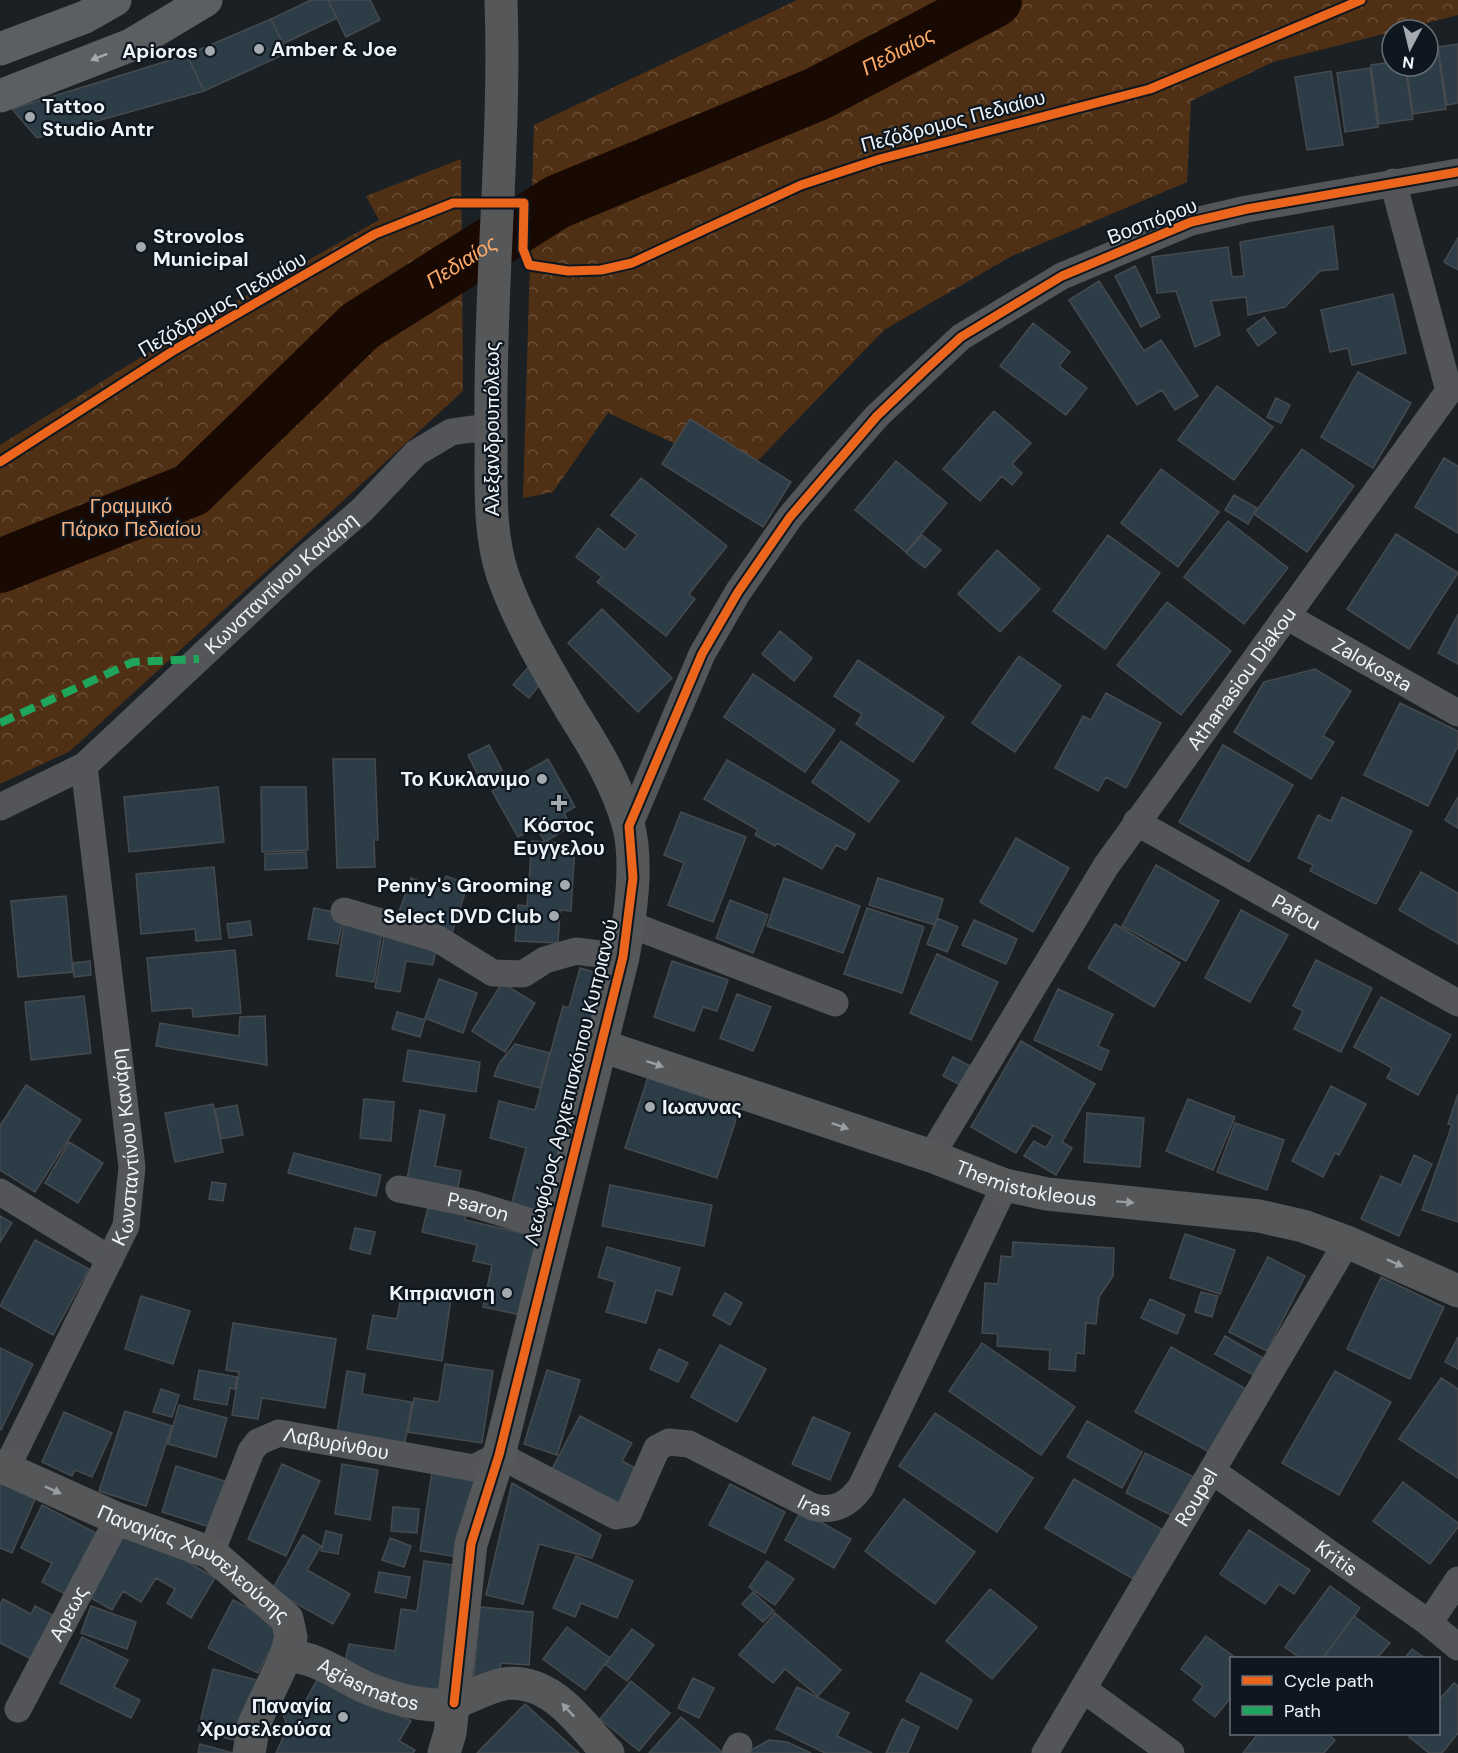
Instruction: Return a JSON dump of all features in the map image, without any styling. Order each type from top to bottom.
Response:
[{"type":"main road","points":[[0,49],[84,17],[115,0]]},
{"type":"main road","points":[[0,96],[131,45],[206,0]]},
{"type":"street","name":"Αλεξανδρουπόλεως","points":[[501,0],[499,192],[490,374],[492,431],[490,496],[494,535],[503,574],[542,660],[606,767],[629,826]]},
{"type":"street","name":"Βοσπόρου","points":[[950,347],[961,337],[1062,276],[1191,222],[1393,182],[1458,172]]},
{"type":"street","name":"Athanasiou Diakou","points":[[931,1156],[1106,866],[1136,822],[1286,616],[1454,393],[1393,182]]},
{"type":"street","name":"Λεωφόρος Αρχιεπισκόπου Κυπριανού","points":[[444,1753],[450,1733],[454,1703],[471,1544],[499,1455],[599,1045],[623,957],[629,924],[633,878],[629,826],[702,654],[738,592],[790,517],[832,466],[877,416],[950,347]]},
{"type":"street","name":"Κωνσταντίνου Κανάρη","points":[[0,807],[84,766],[305,559],[362,510],[416,453],[451,432],[472,429],[492,431]]},
{"type":"street","name":"Zalokosta","points":[[1286,616],[1458,713]]},
{"type":"street","name":"Κωνσταντίνου Κανάρη","points":[[3,1467],[126,1226],[132,1167],[84,766]]},
{"type":"street","name":"Pafou","points":[[1136,822],[1458,1003]]},
{"type":"street","points":[[344,911],[438,939],[493,973],[523,975],[545,960],[576,951],[623,957]]},
{"type":"street","points":[[629,924],[835,1003]]},
{"type":"street","name":"Themistokleous","points":[[599,1045],[931,1156],[1005,1185],[1047,1194],[1259,1216],[1303,1226],[1347,1242],[1458,1291]]},
{"type":"street","name":"Iras","points":[[499,1455],[616,1516],[628,1514],[657,1448],[669,1442],[689,1444],[813,1507],[836,1508],[846,1504],[861,1487],[1005,1185]]},
{"type":"street","name":"Psaron","points":[[399,1189],[473,1204],[554,1229]]},
{"type":"street","points":[[0,1192],[110,1260]]},
{"type":"street","name":"Roupel","points":[[1045,1753],[1347,1242]]},
{"type":"street","name":"Λαβυρίνθου","points":[[211,1552],[250,1451],[268,1436],[279,1432],[474,1468],[499,1455]]},
{"type":"street","name":"Παναγίας Χρυσελεούσης","points":[[3,1467],[118,1519],[211,1552],[287,1619],[291,1637],[286,1656],[254,1724],[249,1753]]},
{"type":"street","name":"Kritis","points":[[1212,1471],[1429,1623],[1458,1647]]},
{"type":"street","name":"Αρεως","points":[[18,1709],[118,1519]]},
{"type":"street","points":[[1429,1623],[1458,1580]]},
{"type":"street","name":"Agiasmatos","points":[[286,1656],[309,1659],[368,1688],[407,1701],[433,1705],[454,1703]]},
{"type":"street","points":[[454,1703],[510,1681],[535,1687],[558,1700],[608,1753]]},
{"type":"street","points":[[1083,1689],[1171,1753]]},
{"type":"green space","points":[[797,0],[1458,0],[1458,15],[1440,20],[1380,18],[1380,35],[1273,62],[1191,101],[1187,182],[1010,257],[884,330],[744,475],[608,413],[553,492],[523,498],[534,125]]},
{"type":"green space","name":"Γραμμικό Πάρκο Πεδιαίου","points":[[461,159],[463,391],[70,751],[0,784],[0,445],[175,336],[379,220],[366,196]]},
{"type":"building","points":[[311,0],[328,0],[337,18],[283,44],[271,19]]},
{"type":"building","points":[[328,0],[370,0],[380,20],[346,37]]},
{"type":"building","points":[[271,19],[287,53],[204,91],[187,55]]},
{"type":"building","points":[[1458,44],[1458,103],[1447,105],[1440,47]]},
{"type":"building","points":[[187,55],[204,91],[37,138],[12,109]]},
{"type":"building","points":[[1380,64],[1380,78],[1407,78],[1413,119],[1379,124],[1371,65]]},
{"type":"building","points":[[1440,66],[1446,109],[1413,114],[1408,78],[1440,78]]},
{"type":"building","points":[[1370,68],[1378,127],[1345,132],[1337,73]]},
{"type":"building","points":[[1331,71],[1343,145],[1307,150],[1295,77]]},
{"type":"building","points":[[1333,226],[1338,269],[1320,271],[1285,307],[1248,315],[1246,297],[1211,301],[1220,335],[1195,347],[1176,291],[1157,293],[1152,257],[1228,247],[1232,277],[1244,276],[1240,242]]},
{"type":"building","points":[[1458,238],[1458,270],[1444,262]]},
{"type":"building","points":[[1135,266],[1160,317],[1141,327],[1115,276]]},
{"type":"building","points":[[1099,281],[1144,351],[1161,340],[1198,396],[1175,410],[1162,390],[1137,405],[1069,300]]},
{"type":"building","points":[[1393,294],[1406,353],[1352,365],[1348,348],[1330,352],[1321,310]]},
{"type":"building","points":[[1264,317],[1276,333],[1258,346],[1247,330]]},
{"type":"building","points":[[1033,323],[1070,352],[1059,366],[1087,388],[1066,415],[1000,366]]},
{"type":"building","points":[[1358,372],[1411,403],[1373,468],[1321,437]]},
{"type":"building","points":[[1217,386],[1273,427],[1234,480],[1178,440]]},
{"type":"building","points":[[1276,398],[1290,405],[1281,423],[1267,417]]},
{"type":"building","points":[[994,411],[1031,443],[1012,464],[1022,473],[1012,485],[1002,476],[980,501],[943,469]]},
{"type":"building","points":[[690,419],[791,482],[763,527],[662,464]]},
{"type":"building","points":[[1302,449],[1354,486],[1307,552],[1254,514]]},
{"type":"building","points":[[1444,458],[1458,466],[1458,533],[1415,507]]},
{"type":"building","points":[[896,461],[947,503],[906,552],[855,510]]},
{"type":"building","points":[[1161,469],[1219,512],[1178,567],[1121,523]]},
{"type":"building","points":[[641,478],[727,546],[689,594],[695,599],[666,636],[597,582],[602,577],[576,557],[598,528],[625,550],[637,535],[611,515]]},
{"type":"building","points":[[1234,495],[1257,508],[1248,524],[1225,510]]},
{"type":"building","points":[[1228,521],[1288,568],[1244,624],[1184,577]]},
{"type":"building","points":[[1396,534],[1458,573],[1409,649],[1347,609]]},
{"type":"building","points":[[922,535],[941,550],[925,568],[906,553]]},
{"type":"building","points":[[1108,535],[1160,573],[1105,649],[1053,611]]},
{"type":"building","points":[[997,550],[1040,589],[1000,632],[958,594]]},
{"type":"building","points":[[1167,602],[1231,651],[1181,715],[1117,665]]},
{"type":"building","points":[[602,609],[672,678],[638,712],[568,643]]},
{"type":"building","points":[[1458,614],[1458,664],[1438,653]]},
{"type":"building","points":[[780,631],[812,658],[794,681],[762,654]]},
{"type":"building","points":[[1019,656],[1061,686],[1015,752],[972,723]]},
{"type":"building","points":[[858,660],[944,717],[913,762],[856,724],[862,714],[834,696]]},
{"type":"building","points":[[530,665],[546,677],[529,698],[513,685]]},
{"type":"building","points":[[1315,669],[1351,691],[1323,736],[1334,742],[1311,779],[1234,732],[1264,682]]},
{"type":"building","points":[[753,674],[835,730],[805,772],[724,717]]},
{"type":"building","points":[[1106,693],[1161,723],[1126,788],[1106,777],[1098,791],[1055,768],[1083,716],[1091,720]]},
{"type":"building","points":[[1400,703],[1458,731],[1458,746],[1428,806],[1364,775]]},
{"type":"building","points":[[841,741],[899,781],[869,822],[812,782]]},
{"type":"building","points":[[489,745],[502,770],[481,781],[468,755]]},
{"type":"building","points":[[1223,745],[1293,785],[1249,862],[1179,822]]},
{"type":"building","points":[[333,759],[375,759],[378,840],[374,840],[375,867],[337,868]]},
{"type":"building","points":[[548,759],[575,807],[564,813],[571,826],[545,842],[536,827],[518,837],[492,791]]},
{"type":"building","points":[[727,760],[855,834],[846,850],[836,845],[822,869],[777,843],[775,846],[755,835],[758,830],[704,799]]},
{"type":"building","points":[[218,787],[224,842],[129,852],[124,797]]},
{"type":"building","points":[[261,787],[306,787],[308,850],[262,852]]},
{"type":"building","points":[[1342,797],[1412,831],[1376,904],[1310,871],[1313,865],[1298,858],[1318,815],[1331,821]]},
{"type":"building","points":[[1458,797],[1458,828],[1445,820]]},
{"type":"building","points":[[681,812],[746,837],[713,922],[668,905],[684,863],[664,855]]},
{"type":"building","points":[[1016,838],[1069,868],[1033,932],[980,902]]},
{"type":"building","points":[[532,841],[575,844],[571,911],[560,910],[558,943],[515,941],[518,905],[527,906]]},
{"type":"building","points":[[306,852],[307,868],[265,870],[265,854]]},
{"type":"building","points":[[1156,865],[1219,901],[1186,961],[1122,926]]},
{"type":"building","points":[[214,867],[221,939],[196,941],[195,929],[141,934],[136,874]]},
{"type":"building","points":[[1421,872],[1458,893],[1458,944],[1399,910]]},
{"type":"building","points":[[446,876],[468,884],[452,933],[398,915],[411,878],[441,889]]},
{"type":"building","points":[[784,878],[860,906],[843,953],[767,926]]},
{"type":"building","points":[[878,878],[943,899],[935,925],[869,905]]},
{"type":"building","points":[[66,896],[73,972],[18,977],[11,901]]},
{"type":"building","points":[[730,900],[768,915],[753,953],[716,938]]},
{"type":"building","points":[[314,908],[344,914],[338,944],[308,939]]},
{"type":"building","points":[[867,908],[924,927],[902,993],[844,974]]},
{"type":"building","points":[[1241,910],[1288,935],[1250,1002],[1205,978]]},
{"type":"building","points":[[345,918],[383,924],[374,982],[336,976]]},
{"type":"building","points":[[937,918],[958,927],[947,952],[927,944]]},
{"type":"building","points":[[974,920],[1017,939],[1006,964],[962,945]]},
{"type":"building","points":[[250,921],[252,935],[229,938],[227,924]]},
{"type":"building","points":[[1115,924],[1180,963],[1154,1007],[1088,968]]},
{"type":"building","points":[[384,936],[437,944],[433,965],[406,961],[400,992],[375,988]]},
{"type":"building","points":[[235,950],[241,1013],[193,1017],[192,1008],[152,1011],[147,958]]},
{"type":"building","points":[[937,954],[998,982],[971,1040],[910,1013]]},
{"type":"building","points":[[1316,960],[1372,988],[1341,1052],[1294,1029],[1303,1011],[1293,1006]]},
{"type":"building","points":[[90,961],[91,975],[74,977],[73,963]]},
{"type":"building","points":[[672,961],[728,980],[717,1011],[703,1007],[694,1031],[654,1017]]},
{"type":"building","points":[[580,968],[612,977],[546,1218],[512,1202],[526,1148],[490,1138],[499,1101],[535,1110],[563,1006],[569,1008]]},
{"type":"building","points":[[439,979],[477,993],[463,1033],[425,1018]]},
{"type":"building","points":[[502,983],[535,1003],[505,1052],[472,1031]]},
{"type":"building","points":[[1058,989],[1113,1014],[1098,1046],[1109,1051],[1101,1070],[1034,1040]]},
{"type":"building","points":[[737,994],[771,1007],[753,1051],[720,1038]]},
{"type":"building","points":[[84,996],[91,1053],[31,1060],[25,1002]]},
{"type":"building","points":[[1381,997],[1451,1035],[1418,1095],[1387,1078],[1392,1068],[1354,1047]]},
{"type":"building","points":[[397,1012],[425,1020],[420,1037],[392,1029]]},
{"type":"building","points":[[265,1016],[267,1065],[156,1046],[160,1023],[239,1036],[240,1017]]},
{"type":"building","points":[[1021,1041],[1095,1084],[1062,1142],[1072,1148],[1056,1175],[1024,1156],[1034,1141],[1046,1148],[1053,1136],[1033,1125],[1016,1153],[971,1127]]},
{"type":"building","points":[[515,1044],[550,1053],[540,1088],[494,1076],[500,1062]]},
{"type":"building","points":[[408,1050],[480,1062],[476,1092],[403,1081]]},
{"type":"building","points":[[953,1057],[976,1069],[966,1088],[943,1076]]},
{"type":"building","points":[[648,1077],[740,1107],[717,1178],[625,1148]]},
{"type":"building","points":[[26,1085],[81,1120],[35,1192],[0,1170],[0,1126]]},
{"type":"building","points":[[1331,1086],[1366,1104],[1339,1155],[1335,1153],[1323,1177],[1292,1161]]},
{"type":"building","points":[[1458,1094],[1458,1222],[1422,1210],[1452,1125],[1448,1124]]},
{"type":"building","points":[[364,1099],[394,1102],[391,1141],[360,1138]]},
{"type":"building","points":[[1188,1099],[1235,1117],[1213,1170],[1166,1151]]},
{"type":"building","points":[[213,1104],[223,1152],[175,1162],[165,1113]]},
{"type":"building","points":[[237,1105],[243,1135],[221,1139],[215,1109]]},
{"type":"building","points":[[420,1110],[445,1115],[435,1166],[461,1171],[457,1194],[406,1185]]},
{"type":"building","points":[[1087,1113],[1144,1118],[1140,1167],[1084,1162]]},
{"type":"building","points":[[1235,1123],[1284,1140],[1267,1190],[1217,1172]]},
{"type":"building","points":[[69,1142],[103,1163],[78,1203],[45,1183]]},
{"type":"building","points":[[294,1153],[381,1175],[376,1196],[288,1173]]},
{"type":"building","points":[[1414,1155],[1432,1164],[1399,1236],[1361,1219],[1381,1176],[1401,1185]]},
{"type":"building","points":[[212,1182],[226,1184],[223,1201],[209,1199]]},
{"type":"building","points":[[610,1185],[712,1205],[704,1246],[602,1226]]},
{"type":"building","points":[[430,1199],[468,1207],[465,1220],[543,1238],[525,1316],[483,1307],[492,1265],[473,1261],[477,1245],[422,1232]]},
{"type":"building","points":[[0,1216],[12,1223],[0,1242]]},
{"type":"building","points":[[355,1228],[375,1232],[370,1254],[350,1249]]},
{"type":"building","points":[[1185,1234],[1235,1250],[1220,1294],[1170,1278]]},
{"type":"building","points":[[35,1240],[89,1269],[53,1335],[0,1306]]},
{"type":"building","points":[[1013,1242],[1114,1248],[1113,1276],[1099,1297],[1096,1324],[1086,1323],[1084,1354],[1076,1353],[1075,1371],[1049,1369],[1050,1350],[997,1346],[998,1334],[982,1333],[985,1283],[998,1284],[1001,1256],[1012,1257]]},
{"type":"building","points":[[607,1247],[680,1268],[672,1295],[656,1290],[646,1323],[606,1312],[615,1282],[598,1277]]},
{"type":"building","points":[[1268,1257],[1305,1276],[1267,1351],[1229,1332]]},
{"type":"building","points":[[1381,1277],[1444,1307],[1410,1379],[1347,1349]]},
{"type":"building","points":[[402,1290],[451,1298],[442,1361],[367,1349],[373,1315],[397,1319]]},
{"type":"building","points":[[1201,1292],[1218,1296],[1212,1317],[1195,1312]]},
{"type":"building","points":[[725,1293],[742,1303],[730,1325],[713,1315]]},
{"type":"building","points":[[141,1296],[190,1311],[173,1364],[125,1349]]},
{"type":"building","points":[[1150,1299],[1185,1315],[1177,1334],[1141,1318]]},
{"type":"building","points":[[233,1323],[336,1339],[325,1408],[262,1398],[258,1419],[232,1415],[239,1372],[226,1370]]},
{"type":"building","points":[[1225,1336],[1263,1358],[1253,1375],[1215,1354]]},
{"type":"building","points":[[1458,1337],[1458,1369],[1445,1362]]},
{"type":"building","points":[[982,1343],[1075,1407],[1041,1455],[949,1391]]},
{"type":"building","points":[[720,1345],[766,1369],[737,1422],[691,1397]]},
{"type":"building","points":[[1171,1347],[1248,1390],[1213,1454],[1135,1412]]},
{"type":"building","points":[[0,1348],[33,1364],[1,1430],[0,1429]]},
{"type":"building","points":[[659,1349],[688,1363],[678,1382],[650,1369]]},
{"type":"building","points":[[445,1364],[493,1371],[482,1443],[408,1432],[414,1398],[439,1402]]},
{"type":"building","points":[[199,1370],[237,1377],[235,1389],[230,1388],[227,1405],[194,1399]]},
{"type":"building","points":[[547,1370],[580,1380],[557,1455],[524,1444]]},
{"type":"building","points":[[347,1371],[365,1374],[362,1394],[412,1402],[404,1448],[336,1438]]},
{"type":"building","points":[[1335,1371],[1391,1402],[1339,1495],[1282,1463]]},
{"type":"building","points":[[1441,1378],[1458,1389],[1458,1478],[1399,1439]]},
{"type":"building","points":[[161,1389],[179,1395],[172,1417],[153,1412]]},
{"type":"building","points":[[179,1405],[227,1418],[216,1457],[168,1444]]},
{"type":"building","points":[[125,1411],[172,1426],[146,1506],[99,1491]]},
{"type":"building","points":[[64,1412],[112,1433],[92,1477],[75,1470],[72,1476],[42,1462]]},
{"type":"building","points":[[935,1413],[1033,1478],[997,1532],[899,1466]]},
{"type":"building","points":[[580,1416],[632,1443],[622,1461],[641,1471],[623,1506],[552,1469]]},
{"type":"building","points":[[813,1417],[850,1433],[830,1480],[792,1464]]},
{"type":"building","points":[[1087,1421],[1142,1452],[1122,1488],[1067,1457]]},
{"type":"building","points":[[1145,1453],[1194,1477],[1175,1517],[1126,1493]]},
{"type":"building","points":[[282,1464],[320,1481],[286,1556],[248,1539]]},
{"type":"building","points":[[342,1464],[378,1470],[370,1520],[335,1514]]},
{"type":"building","points":[[176,1466],[231,1483],[216,1529],[162,1512]]},
{"type":"building","points":[[432,1472],[476,1478],[464,1558],[420,1551]]},
{"type":"building","points":[[1074,1479],[1170,1534],[1142,1584],[1045,1528]]},
{"type":"building","points":[[0,1482],[36,1497],[12,1553],[0,1548]]},
{"type":"building","points":[[1403,1482],[1458,1523],[1458,1527],[1430,1564],[1373,1521]]},
{"type":"building","points":[[512,1483],[601,1535],[592,1558],[539,1544],[523,1604],[486,1595]]},
{"type":"building","points":[[730,1484],[785,1512],[765,1553],[709,1525]]},
{"type":"building","points":[[904,1499],[975,1552],[935,1604],[865,1551]]},
{"type":"building","points":[[42,1505],[98,1534],[67,1595],[42,1582],[52,1563],[21,1548]]},
{"type":"building","points":[[393,1507],[419,1509],[417,1533],[391,1531]]},
{"type":"building","points":[[801,1511],[851,1539],[834,1568],[785,1540]]},
{"type":"building","points":[[129,1527],[215,1578],[191,1618],[167,1603],[175,1589],[156,1578],[141,1602],[123,1591],[112,1610],[89,1597]]},
{"type":"building","points":[[1249,1530],[1310,1570],[1294,1594],[1279,1584],[1265,1604],[1220,1574]]},
{"type":"building","points":[[326,1531],[342,1535],[338,1554],[321,1551]]},
{"type":"building","points":[[303,1535],[321,1546],[307,1570],[350,1594],[333,1624],[272,1590]]},
{"type":"building","points":[[390,1538],[411,1546],[404,1567],[382,1560]]},
{"type":"building","points":[[576,1556],[633,1581],[617,1618],[581,1603],[575,1617],[553,1608]]},
{"type":"building","points":[[424,1561],[467,1567],[450,1691],[391,1683],[344,1665],[349,1644],[395,1651],[401,1609],[417,1611]]},
{"type":"building","points":[[767,1561],[794,1579],[775,1605],[749,1587]]},
{"type":"building","points":[[379,1572],[410,1577],[406,1598],[375,1592]]},
{"type":"building","points":[[1330,1586],[1360,1608],[1324,1657],[1299,1657],[1285,1647]]},
{"type":"building","points":[[990,1589],[1037,1627],[992,1679],[946,1641]]},
{"type":"building","points":[[753,1592],[774,1611],[763,1622],[742,1604]]},
{"type":"building","points":[[3,1599],[31,1614],[35,1606],[60,1619],[37,1662],[0,1643],[0,1605]]},
{"type":"building","points":[[233,1600],[283,1626],[258,1673],[208,1648]]},
{"type":"building","points":[[91,1606],[136,1622],[127,1649],[81,1633]]},
{"type":"building","points":[[480,1607],[533,1612],[529,1665],[501,1663],[499,1678],[474,1676]]},
{"type":"building","points":[[775,1613],[841,1670],[818,1696],[785,1669],[773,1683],[739,1655]]},
{"type":"building","points":[[1354,1616],[1390,1643],[1378,1657],[1328,1657],[1325,1655]]},
{"type":"building","points":[[567,1627],[610,1658],[585,1690],[543,1659]]},
{"type":"building","points":[[632,1629],[654,1645],[627,1681],[605,1664]]},
{"type":"building","points":[[1206,1636],[1235,1657],[1230,1657],[1230,1698],[1215,1717],[1193,1700],[1203,1686],[1181,1669]]},
{"type":"building","points":[[82,1637],[128,1660],[114,1687],[140,1700],[131,1718],[60,1683]]},
{"type":"building","points":[[1412,1649],[1424,1657],[1406,1657]]},
{"type":"building","points":[[213,1669],[257,1680],[242,1742],[198,1731]]},
{"type":"building","points":[[921,1673],[972,1700],[957,1729],[906,1701]]},
{"type":"building","name":"Παναγία Χρυσελεούσα","points":[[319,1676],[411,1721],[399,1741],[415,1750],[413,1753],[276,1753],[288,1727],[282,1712],[288,1703],[305,1702]]},
{"type":"building","points":[[693,1678],[714,1688],[699,1718],[678,1708]]},
{"type":"building","points":[[631,1681],[670,1713],[639,1751],[600,1719]]},
{"type":"building","points":[[1454,1683],[1458,1686],[1458,1733],[1442,1753],[1429,1753],[1409,1737],[1411,1735],[1440,1735],[1440,1699]]},
{"type":"building","points":[[797,1687],[849,1713],[837,1736],[872,1753],[825,1753],[776,1729]]},
{"type":"building","points":[[525,1704],[579,1753],[477,1753]]},
{"type":"building","points":[[681,1717],[723,1753],[649,1753]]},
{"type":"building","points":[[902,1719],[919,1727],[908,1753],[886,1753]]},
{"type":"building","points":[[1257,1735],[1329,1735],[1335,1740],[1324,1753],[1243,1753]]},
{"type":"building","points":[[769,1740],[787,1742],[811,1753],[746,1753]]},
{"type":"building","points":[[200,1744],[233,1753],[198,1753]]},
{"type":"waterway","name":"Πεδιαίος","points":[[0,566],[191,490],[360,326],[557,202],[817,94],[995,0]]},
{"type":"marked path","points":[[0,723],[133,662],[199,659]]},
{"type":"cycle path","name":"Πεζόδρομος Πεδιαίου","points":[[0,462],[176,349],[375,234],[453,203],[524,203],[523,249],[529,265],[568,271],[601,270],[632,263],[801,185],[880,159],[1150,89],[1361,0]]},
{"type":"cycle path","points":[[454,1703],[471,1544],[499,1455],[623,957],[633,878],[629,826],[702,654],[738,592],[790,517],[877,416],[961,337],[1062,276],[1191,222],[1247,209],[1458,172]]},
{"type":"place","name":"Amber & Joe","points":[[259,49]]},
{"type":"place","name":"Apioros","points":[[210,51]]},
{"type":"place","name":"Tattoo Studio Antr","points":[[30,117]]},
{"type":"place","name":"Strovolos Municipal","points":[[141,247]]},
{"type":"place","name":"Το Κυκλανιμο","points":[[542,779]]},
{"type":"place","name":"Κόστος Ευγγελου","points":[[559,803]]},
{"type":"place","name":"Penny's Grooming","points":[[565,885]]},
{"type":"place","name":"Select DVD Club","points":[[554,916]]},
{"type":"place","name":"Ιωαννας","points":[[650,1107]]},
{"type":"place","name":"Κιπριανιση","points":[[507,1293]]},
{"type":"place","name":"Παναγία Χρυσελεούσα","points":[[343,1717]]}]
